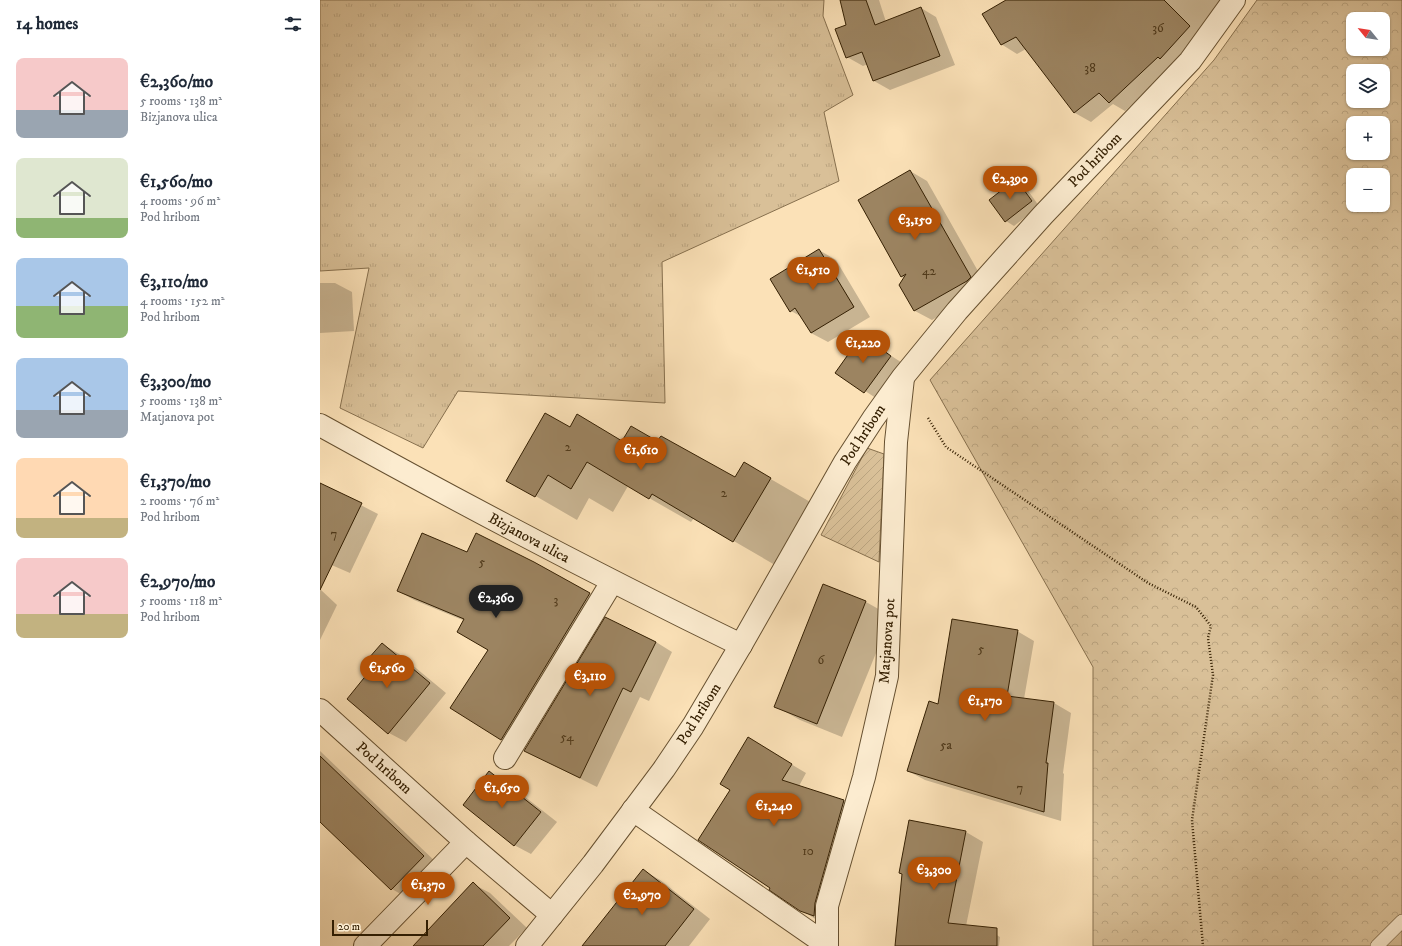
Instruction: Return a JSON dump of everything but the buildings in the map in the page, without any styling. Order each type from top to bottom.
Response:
[{"type":"street","name":"Pod hribom","points":[[527,946],[633,810],[693,726],[845,462],[903,377],[957,311],[1043,215],[1190,61],[1234,0]]},
{"type":"street","name":"Matjanova pot","points":[[827,946],[827,906],[864,777],[887,676],[896,442],[903,377]]},
{"type":"street","name":"Bizjanova ulica","points":[[320,425],[465,505],[612,582],[741,645]]},
{"type":"street","points":[[505,758],[612,582]]},
{"type":"street","name":"Pod hribom","points":[[320,710],[466,842],[552,915]]},
{"type":"street","name":"Matjanova pot","points":[[633,810],[827,946]]},
{"type":"street","points":[[365,946],[466,842]]},
{"type":"lane","points":[[1377,946],[1402,921]]},
{"type":"path","points":[[926,415],[946,447],[1148,583],[1196,607],[1211,626],[1208,638],[1213,675],[1192,820],[1203,946]]},
{"type":"green space","points":[[320,0],[824,0],[823,16],[853,95],[824,112],[839,181],[662,262],[665,403],[458,391],[423,448],[340,408],[369,268],[320,271]]},
{"type":"green space","points":[[1257,0],[1402,0],[1402,946],[1093,946],[1093,667],[930,380],[1214,60]]},
{"type":"green space","points":[[867,448],[884,454],[879,562],[821,535]]}]
